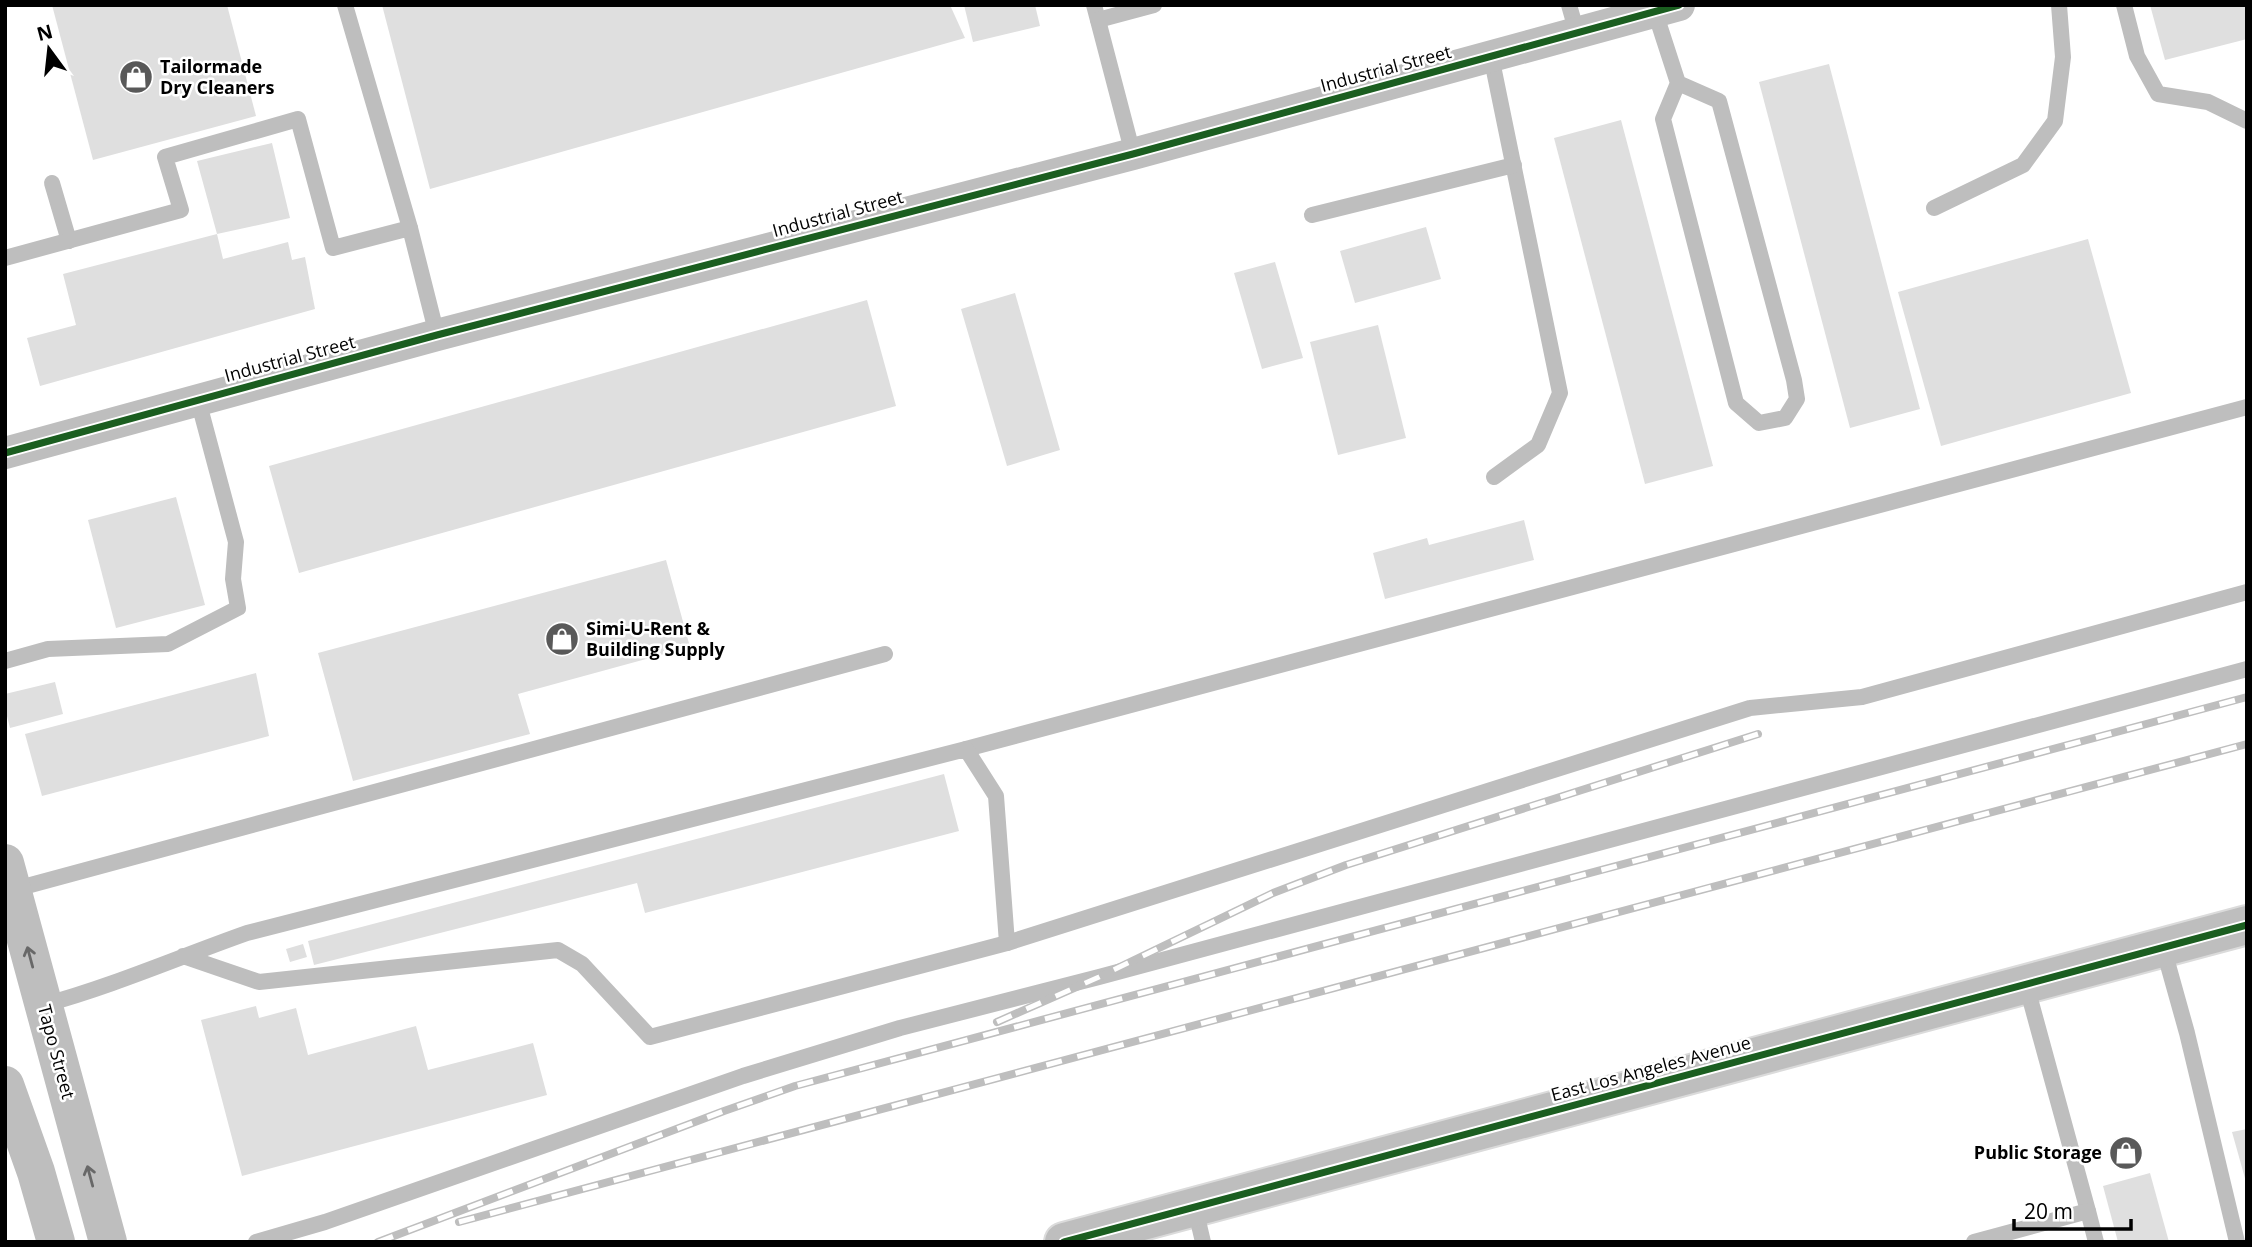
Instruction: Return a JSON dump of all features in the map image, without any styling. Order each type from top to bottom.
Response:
[{"type":"main road","name":"Tapo Street","points":[[11,900],[43,1005],[108,1242]]},
{"type":"main road","name":"East Los Angeles Avenue","points":[[1064,1242],[1199,1225],[2026,984],[2247,925]]},
{"type":"main road","points":[[5,1086],[36,1172],[55,1242]]},
{"type":"street","name":"Industrial Street","points":[[5,453],[437,335],[1133,154],[1490,57],[1573,19],[1667,8]]},
{"type":"lane","points":[[345,5],[410,228],[437,335]]},
{"type":"lane","points":[[1133,154],[1096,13],[1154,5]]},
{"type":"lane","points":[[1934,208],[2023,165],[2055,121],[2063,57],[2059,5]]},
{"type":"lane","points":[[2124,5],[2137,56],[2158,94],[2208,102],[2247,121]]},
{"type":"lane","points":[[1667,8],[1678,83],[1663,119],[1736,403],[1759,423],[1784,418],[1797,398],[1794,380],[1719,101],[1678,83]]},
{"type":"lane","points":[[1490,57],[1560,393],[1538,445],[1494,477]]},
{"type":"lane","points":[[5,258],[181,210],[165,157],[298,119],[333,248],[410,228]]},
{"type":"lane","points":[[1312,215],[1514,165]]},
{"type":"lane","points":[[52,183],[69,241]]},
{"type":"lane","points":[[5,661],[48,649],[168,644],[238,608],[233,579],[236,542],[198,400]]},
{"type":"lane","points":[[43,1005],[81,995],[247,933],[966,749],[2247,407]]},
{"type":"lane","points":[[183,956],[259,982],[558,950],[582,964],[650,1037],[1007,943],[1750,708],[1862,697],[2247,592]]},
{"type":"lane","points":[[11,900],[885,654]]},
{"type":"lane","points":[[256,1242],[325,1222],[743,1076],[900,1028],[2247,669]]},
{"type":"lane","points":[[966,749],[996,796],[1007,943]]},
{"type":"lane","points":[[2163,947],[2187,1033],[2237,1242]]},
{"type":"lane","points":[[2026,984],[2096,1242]]},
{"type":"lane","points":[[1974,1242],[2088,1211]]},
{"type":"building","points":[[52,5],[227,5],[256,116],[93,160]]},
{"type":"building","points":[[382,5],[950,5],[965,38],[430,189]]},
{"type":"building","points":[[964,5],[1035,5],[1040,26],[973,42]]},
{"type":"building","points":[[2150,5],[2247,5],[2247,39],[2165,60]]},
{"type":"building","points":[[1829,64],[1920,409],[1850,428],[1759,82]]},
{"type":"building","points":[[1621,120],[1713,466],[1645,484],[1554,138]]},
{"type":"building","points":[[272,143],[290,218],[217,234],[197,161]]},
{"type":"building","points":[[1426,227],[1441,279],[1355,303],[1340,251]]},
{"type":"building","points":[[217,234],[223,259],[288,242],[292,260],[305,257],[315,309],[40,386],[27,338],[76,325],[63,274]]},
{"type":"building","points":[[2088,239],[2131,393],[1941,446],[1898,292]]},
{"type":"building","points":[[1275,262],[1303,358],[1262,369],[1234,273]]},
{"type":"building","points":[[1015,293],[1060,450],[1007,466],[961,309]]},
{"type":"building","points":[[867,300],[896,406],[299,573],[269,466]]},
{"type":"building","points":[[1378,325],[1406,438],[1338,455],[1310,342]]},
{"type":"building","points":[[176,497],[205,605],[116,628],[88,520]]},
{"type":"building","points":[[1524,520],[1534,560],[1385,599],[1373,553],[1427,538],[1429,545]]},
{"type":"building","points":[[666,560],[690,647],[518,694],[530,734],[353,781],[318,653]]},
{"type":"building","points":[[256,673],[269,736],[42,796],[25,734]]},
{"type":"building","points":[[55,682],[63,714],[10,728],[5,694]]},
{"type":"building","points":[[944,774],[959,831],[645,913],[637,883],[314,965],[308,941]]},
{"type":"building","points":[[303,944],[307,957],[290,962],[286,949]]},
{"type":"building","points":[[256,1006],[259,1018],[296,1008],[308,1055],[416,1026],[428,1070],[533,1043],[547,1095],[242,1176],[201,1020]]},
{"type":"building","points":[[2247,1129],[2247,1182],[2246,1182],[2232,1132]]},
{"type":"building","points":[[2150,1173],[2169,1242],[2118,1242],[2103,1186]]},
{"type":"railway","points":[[378,1242],[795,1086],[2247,697]]},
{"type":"railway","points":[[997,1022],[1099,977],[1273,893],[1346,865],[1758,734]]},
{"type":"railway","points":[[459,1222],[2247,744]]},
{"type":"cycle path","points":[[5,453],[437,335],[1133,154],[1679,5]]},
{"type":"cycle path","points":[[1064,1242],[2247,925]]},
{"type":"place","name":"Tailormade Dry Cleaners","points":[[136,77]]},
{"type":"place","name":"Simi-U-Rent & Building Supply","points":[[562,639]]},
{"type":"place","name":"Public Storage","points":[[2126,1153]]}]
